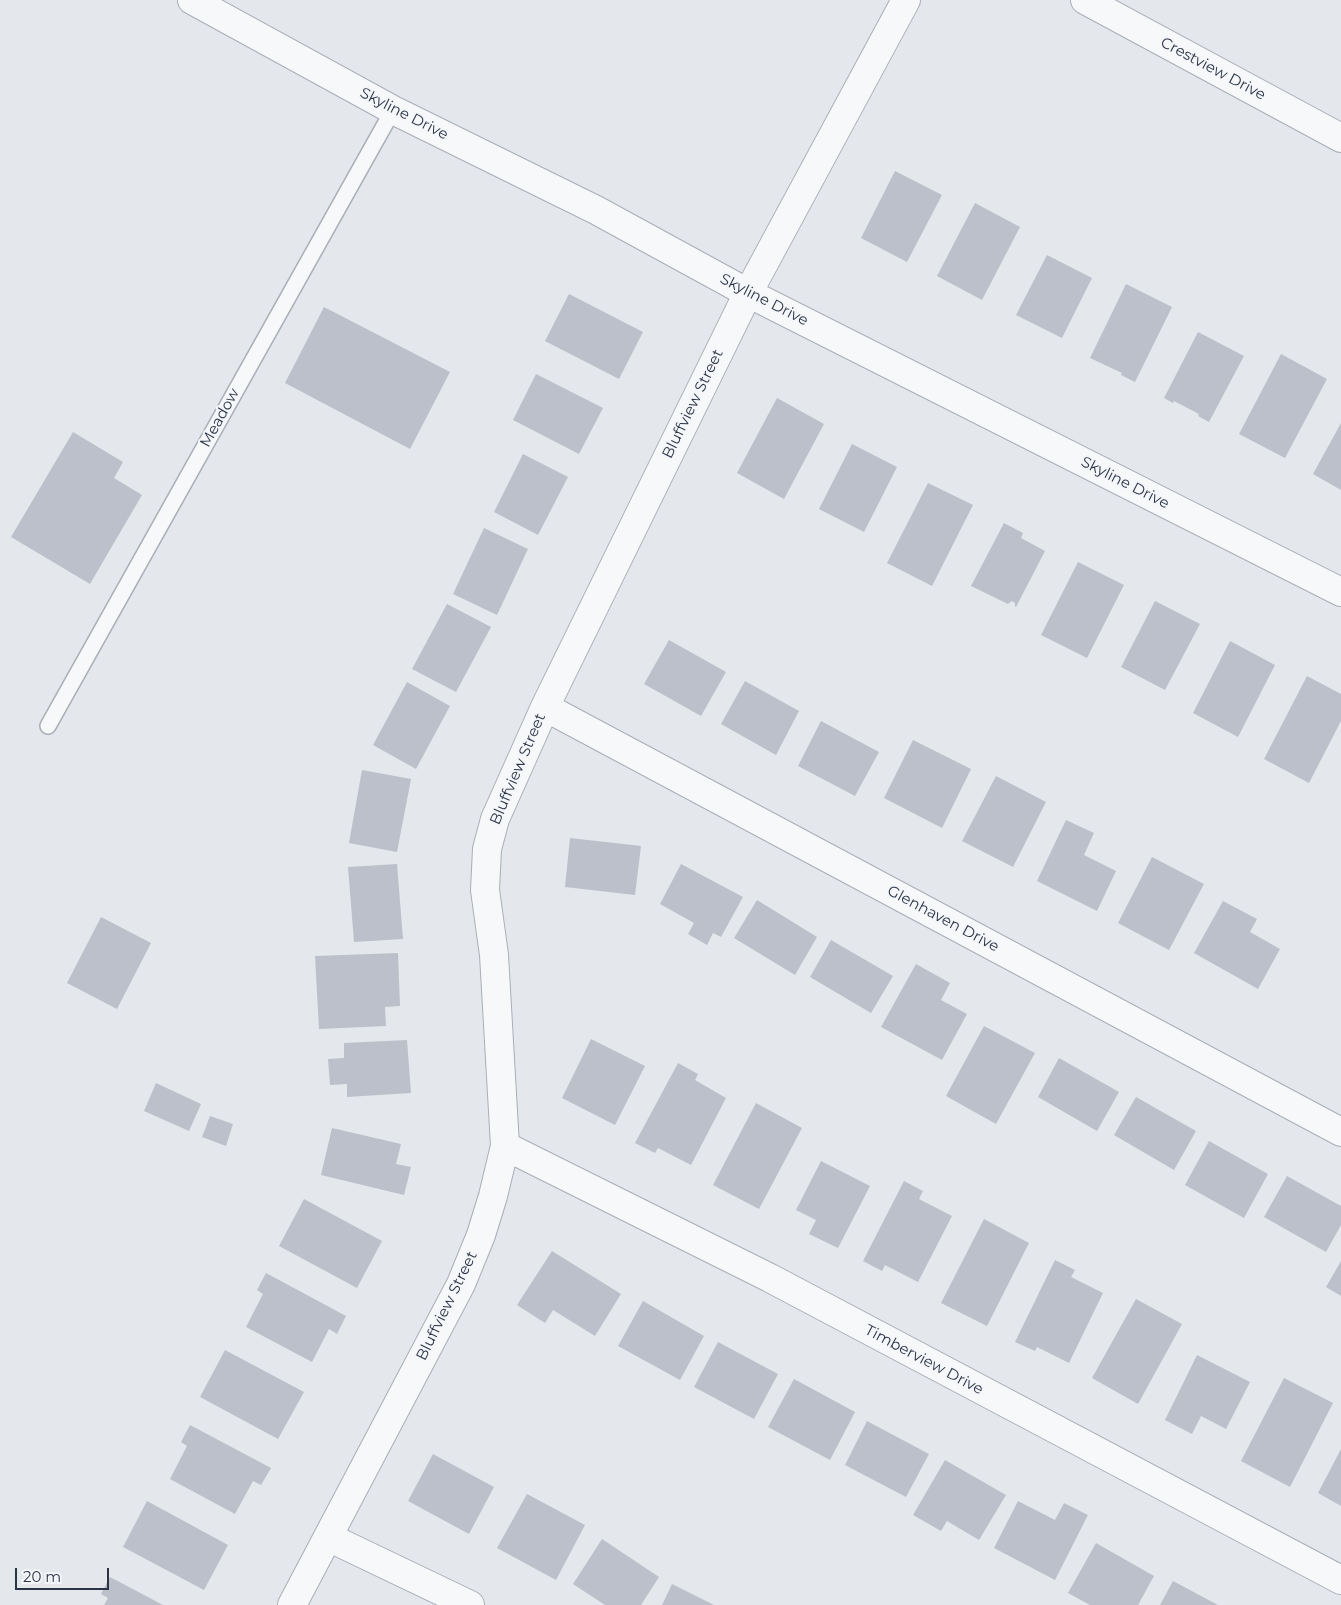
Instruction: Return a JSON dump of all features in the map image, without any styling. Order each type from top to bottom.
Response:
[{"type":"street","name":"Skyline Drive","points":[[192,0],[393,110],[596,210],[748,293],[1341,592]]},
{"type":"street","name":"Bluffview Street","points":[[292,1605],[461,1284],[481,1235],[505,1146],[494,955],[485,890],[487,849],[495,819],[545,707],[748,293],[906,0]]},
{"type":"street","name":"Crestview Drive","points":[[1085,0],[1341,138]]},
{"type":"street","name":"Glenhaven Drive","points":[[545,707],[1341,1132]]},
{"type":"street","name":"Timberview Drive","points":[[505,1146],[770,1278],[1341,1580]]},
{"type":"street","points":[[328,1537],[470,1605]]},
{"type":"lane","name":"Meadow","points":[[48,726],[393,110]]},
{"type":"building","points":[[895,171],[942,195],[907,262],[861,238]]},
{"type":"building","points":[[975,203],[1020,227],[982,300],[937,276]]},
{"type":"building","points":[[1047,255],[1092,278],[1062,338],[1016,315]]},
{"type":"building","points":[[1126,284],[1172,307],[1135,382],[1121,375],[1122,373],[1090,358]]},
{"type":"building","points":[[569,294],[643,332],[619,379],[545,341]]},
{"type":"building","points":[[324,307],[450,372],[410,449],[285,383]]},
{"type":"building","points":[[1198,332],[1244,356],[1209,422],[1198,416],[1199,414],[1164,398]]},
{"type":"building","points":[[1281,354],[1327,379],[1285,458],[1239,434]]},
{"type":"building","points":[[536,374],[603,408],[579,454],[513,420]]},
{"type":"building","points":[[777,398],[824,424],[784,499],[737,473]]},
{"type":"building","points":[[1341,423],[1341,490],[1313,474]]},
{"type":"building","points":[[73,432],[123,462],[114,478],[142,495],[90,584],[11,537]]},
{"type":"building","points":[[852,444],[897,467],[864,532],[819,509]]},
{"type":"building","points":[[523,454],[568,477],[538,535],[494,512]]},
{"type":"building","points":[[928,483],[973,505],[932,586],[887,563]]},
{"type":"building","points":[[1004,523],[1023,533],[1021,538],[1045,551],[1016,607],[1012,601],[1008,604],[971,586]]},
{"type":"building","points":[[484,528],[528,549],[497,615],[453,594]]},
{"type":"building","points":[[1078,562],[1124,585],[1087,658],[1041,635]]},
{"type":"building","points":[[1155,601],[1200,624],[1165,690],[1121,667]]},
{"type":"building","points":[[447,604],[491,627],[456,692],[412,669]]},
{"type":"building","points":[[669,640],[726,672],[701,716],[644,684]]},
{"type":"building","points":[[1230,641],[1275,665],[1238,737],[1193,713]]},
{"type":"building","points":[[1307,676],[1341,694],[1341,721],[1309,783],[1264,759]]},
{"type":"building","points":[[745,681],[799,711],[776,755],[721,724]]},
{"type":"building","points":[[407,682],[450,706],[416,769],[373,745]]},
{"type":"building","points":[[821,721],[879,752],[855,796],[798,766]]},
{"type":"building","points":[[913,740],[971,769],[942,828],[884,798]]},
{"type":"building","points":[[362,770],[411,779],[397,852],[349,843]]},
{"type":"building","points":[[996,776],[1046,802],[1013,867],[962,841]]},
{"type":"building","points":[[1066,820],[1094,833],[1084,855],[1116,871],[1097,911],[1037,881]]},
{"type":"building","points":[[570,838],[641,846],[635,895],[565,887]]},
{"type":"building","points":[[1152,857],[1204,884],[1169,950],[1118,923]]},
{"type":"building","points":[[397,864],[403,939],[354,942],[348,867]]},
{"type":"building","points":[[681,864],[743,897],[721,937],[713,933],[707,945],[688,934],[694,923],[660,904]]},
{"type":"building","points":[[757,900],[817,937],[795,975],[734,938]]},
{"type":"building","points":[[1223,901],[1257,919],[1250,932],[1280,949],[1258,989],[1194,953]]},
{"type":"building","points":[[101,917],[151,943],[117,1009],[67,983]]},
{"type":"building","points":[[831,940],[893,976],[871,1013],[810,977]]},
{"type":"building","points":[[398,953],[400,1006],[385,1007],[386,1026],[319,1029],[315,956]]},
{"type":"building","points":[[916,964],[950,983],[941,1000],[967,1014],[942,1060],[881,1027]]},
{"type":"building","points":[[984,1026],[1035,1053],[996,1124],[946,1096]]},
{"type":"building","points":[[591,1039],[645,1066],[615,1125],[562,1098]]},
{"type":"building","points":[[407,1040],[411,1093],[347,1097],[347,1084],[330,1085],[328,1059],[344,1058],[344,1043]]},
{"type":"building","points":[[1059,1058],[1119,1092],[1097,1131],[1038,1097]]},
{"type":"building","points":[[678,1063],[698,1074],[695,1080],[726,1098],[691,1165],[658,1148],[655,1153],[635,1143]]},
{"type":"building","points":[[156,1083],[201,1104],[189,1131],[144,1111]]},
{"type":"building","points":[[1136,1097],[1196,1131],[1174,1170],[1114,1135]]},
{"type":"building","points":[[756,1103],[802,1128],[759,1209],[713,1185]]},
{"type":"building","points":[[210,1116],[233,1124],[226,1146],[202,1137]]},
{"type":"building","points":[[332,1128],[401,1144],[396,1164],[411,1167],[404,1195],[321,1175]]},
{"type":"building","points":[[1209,1141],[1268,1174],[1244,1218],[1185,1185]]},
{"type":"building","points":[[821,1161],[870,1186],[838,1248],[809,1234],[816,1220],[796,1210]]},
{"type":"building","points":[[1287,1176],[1341,1206],[1341,1225],[1326,1252],[1264,1217]]},
{"type":"building","points":[[904,1181],[923,1191],[919,1199],[952,1216],[918,1282],[885,1265],[882,1271],[863,1261]]},
{"type":"building","points":[[304,1199],[382,1241],[357,1288],[279,1246]]},
{"type":"building","points":[[984,1219],[1029,1243],[987,1326],[941,1303]]},
{"type":"building","points":[[552,1251],[621,1294],[595,1336],[553,1310],[545,1323],[517,1305]]},
{"type":"building","points":[[1055,1260],[1075,1270],[1071,1277],[1103,1293],[1069,1363],[1037,1347],[1035,1351],[1015,1342]]},
{"type":"building","points":[[1341,1261],[1341,1296],[1326,1287]]},
{"type":"building","points":[[266,1273],[346,1316],[337,1334],[329,1329],[312,1362],[246,1327],[263,1294],[257,1290]]},
{"type":"building","points":[[1136,1299],[1182,1324],[1138,1404],[1092,1378]]},
{"type":"building","points":[[643,1301],[704,1336],[680,1380],[618,1346]]},
{"type":"building","points":[[718,1342],[778,1374],[754,1419],[694,1387]]},
{"type":"building","points":[[225,1350],[304,1392],[278,1439],[200,1397]]},
{"type":"building","points":[[1197,1355],[1250,1382],[1226,1429],[1201,1416],[1192,1434],[1165,1420]]},
{"type":"building","points":[[1284,1378],[1333,1403],[1290,1487],[1241,1461]]},
{"type":"building","points":[[794,1379],[855,1412],[830,1460],[768,1427]]},
{"type":"building","points":[[867,1421],[929,1454],[906,1497],[845,1465]]},
{"type":"building","points":[[190,1425],[271,1468],[261,1485],[253,1481],[235,1514],[170,1479],[187,1446],[181,1442]]},
{"type":"building","points":[[1341,1449],[1341,1506],[1318,1493]]},
{"type":"building","points":[[433,1454],[494,1487],[469,1534],[408,1501]]},
{"type":"building","points":[[945,1460],[1006,1495],[979,1540],[947,1521],[941,1531],[913,1515]]},
{"type":"building","points":[[527,1494],[585,1525],[556,1580],[497,1548]]},
{"type":"building","points":[[147,1501],[228,1545],[204,1590],[123,1547]]},
{"type":"building","points":[[1018,1501],[1055,1520],[1064,1503],[1088,1515],[1055,1580],[994,1548]]},
{"type":"building","points":[[602,1539],[659,1577],[641,1605],[605,1605],[573,1584]]},
{"type":"building","points":[[1096,1543],[1154,1576],[1138,1605],[1090,1605],[1068,1593]]},
{"type":"building","points":[[110,1577],[163,1605],[104,1605],[108,1598],[101,1594]]},
{"type":"building","points":[[1173,1581],[1218,1605],[1160,1605]]},
{"type":"building","points":[[672,1584],[714,1605],[662,1605]]}]
